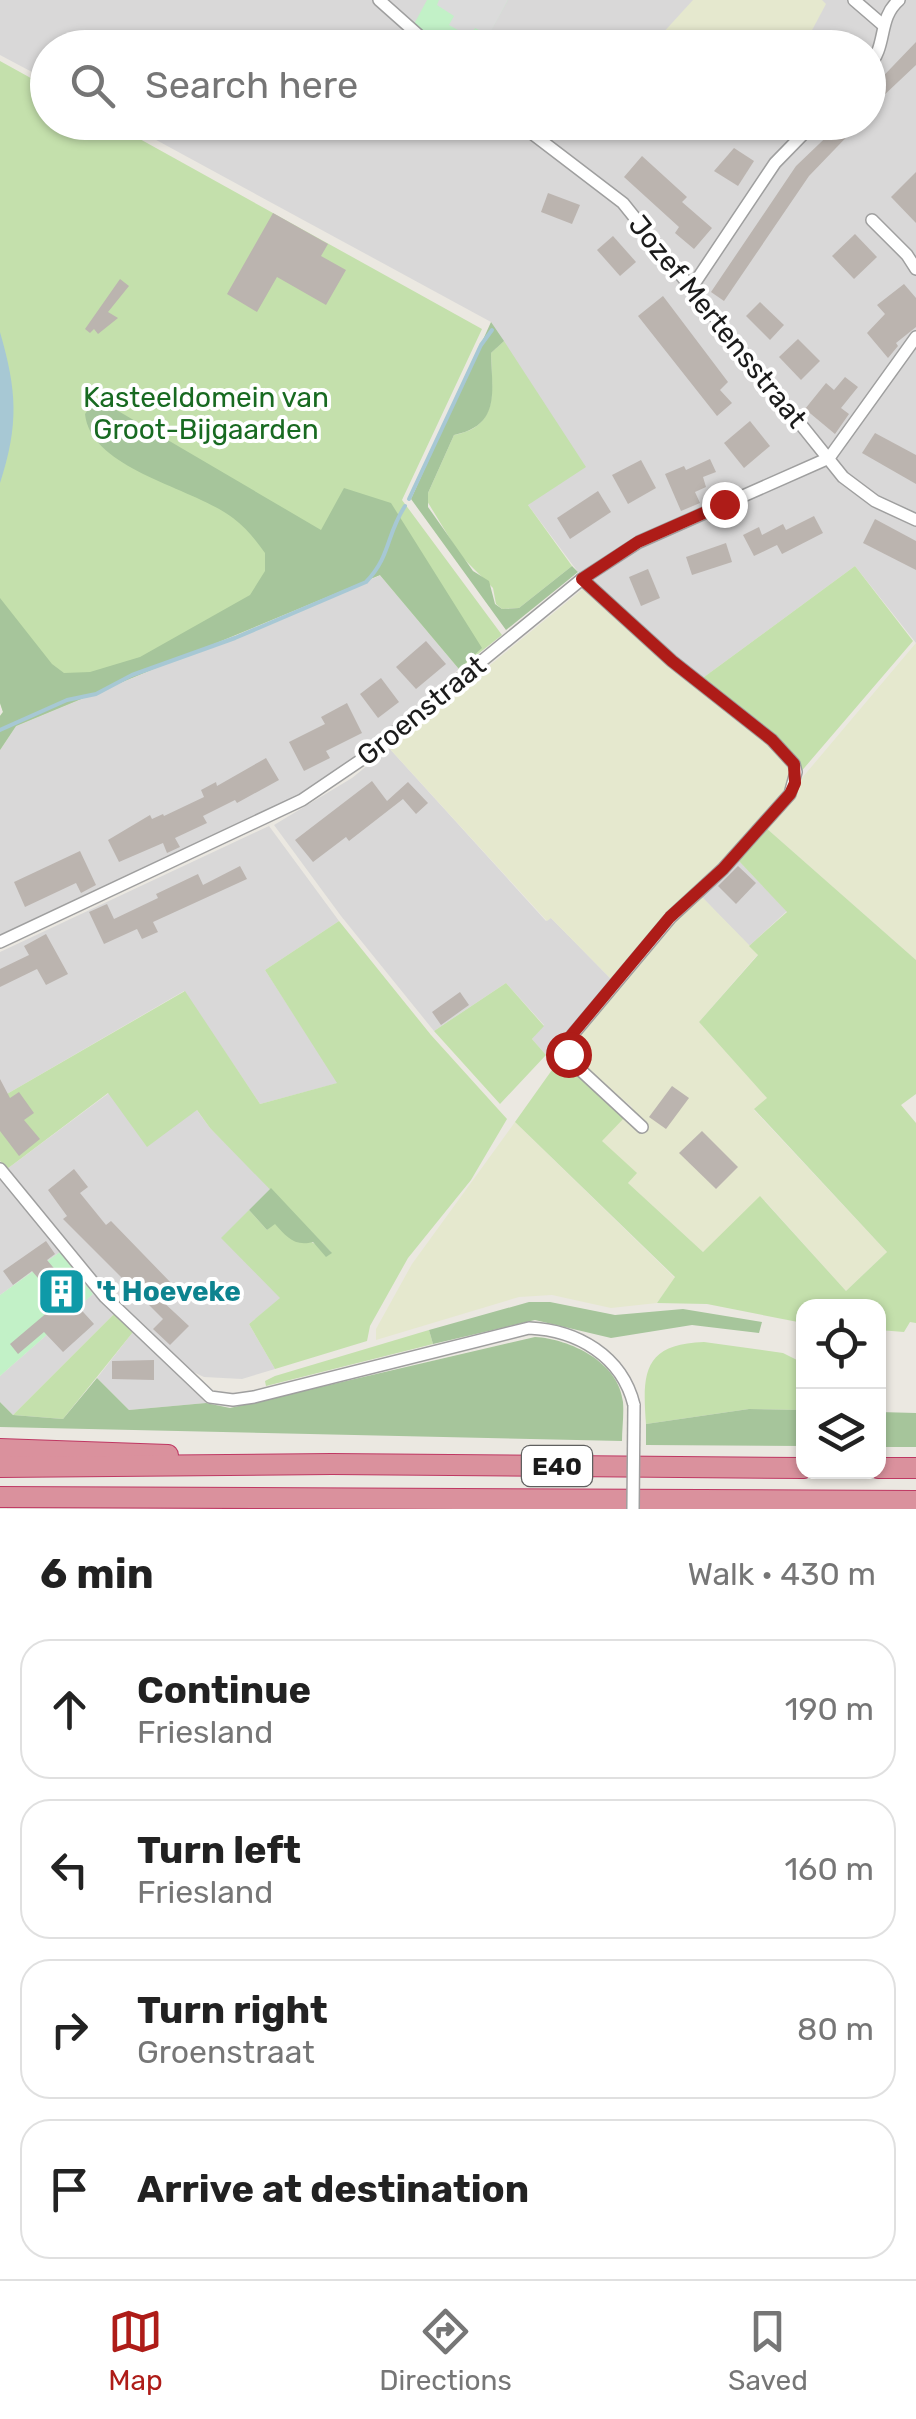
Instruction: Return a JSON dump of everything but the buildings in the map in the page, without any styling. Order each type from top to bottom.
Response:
[{"type":"highway","points":[[0,1450],[332,1464]]},
{"type":"highway","name":"E40","points":[[0,1467],[332,1464],[796,1468]]},
{"type":"highway","points":[[886,1468],[916,1468]]},
{"type":"highway","name":"E40","points":[[0,1496],[875,1505],[916,1502]]},
{"type":"street","points":[[379,0],[412,30]]},
{"type":"street","points":[[854,0],[883,25]]},
{"type":"street","points":[[883,30],[885,14],[899,0]]},
{"type":"street","name":"Jozef Mertensstraat","points":[[540,140],[623,203],[843,477],[875,501],[916,520]]},
{"type":"street","points":[[692,287],[775,163],[797,140]]},
{"type":"street","points":[[872,220],[916,269]]},
{"type":"street","points":[[829,458],[916,338]]},
{"type":"street","name":"Groenstraat","points":[[0,942],[266,818],[331,783],[582,579],[638,542],[829,458]]},
{"type":"street","points":[[582,579],[672,661],[772,740],[794,764],[796,772],[790,794],[723,869],[670,917],[564,1045],[575,1065],[642,1127]]},
{"type":"street","points":[[0,1169],[105,1296],[210,1397],[254,1397],[529,1328],[563,1332],[599,1351],[621,1372],[634,1405],[633,1509]]},
{"type":"shaded area","points":[[0,0],[916,0],[916,643],[855,566],[700,680],[578,572],[528,505],[491,322],[156,140],[886,140],[886,30],[30,30],[30,71],[0,55]]},
{"type":"shaded area","points":[[439,0],[508,0],[492,30],[458,30],[449,25],[454,16],[437,5]]},
{"type":"shaded area","points":[[381,575],[459,669],[348,763],[298,795],[0,936],[0,750],[16,726]]},
{"type":"shaded area","points":[[389,748],[546,921],[550,917],[612,980],[546,1055],[532,1039],[544,1025],[506,983],[434,1031],[274,825],[352,778]]},
{"type":"shaded area","points":[[269,826],[339,921],[265,970],[338,1083],[260,1104],[184,991],[0,1098],[0,952]]},
{"type":"shaded area","points":[[737,859],[787,911],[749,946],[700,895]]},
{"type":"shaded area","points":[[109,1093],[196,1109],[271,1188],[222,1238],[281,1298],[249,1324],[275,1369],[242,1379],[204,1377],[189,1370],[100,1283],[7,1169]]},
{"type":"shaded area","points":[[0,1179],[60,1252],[0,1295]]},
{"type":"shaded area","points":[[93,1294],[114,1314],[13,1415],[0,1402],[0,1376]]},
{"type":"shaded area","points":[[133,1332],[206,1403],[129,1410],[97,1378]]},
{"type":"green space","points":[[427,0],[508,0],[491,30],[421,30],[414,24]]},
{"type":"green space","points":[[693,0],[822,0],[826,4],[812,30],[666,30]]},
{"type":"green space","name":"Kasteeldomein van Groot-Bijgaarden","points":[[0,61],[30,78],[30,140],[142,140],[482,329],[402,500],[502,635],[459,669],[380,575],[16,726],[0,750]]},
{"type":"green space","points":[[491,322],[504,341],[491,353],[492,393],[487,415],[469,430],[454,435],[428,493],[428,507],[473,571],[489,581],[495,604],[502,609],[519,608],[572,566],[578,572],[506,630],[411,499]]},
{"type":"green space","points":[[504,341],[586,467],[528,505],[572,566],[519,608],[502,609],[496,604],[493,588],[460,555],[427,501],[454,435],[479,424],[486,415],[492,393],[491,353]]},
{"type":"green space","points":[[96,398],[321,530],[344,488],[391,503],[482,648],[459,669],[380,575],[16,726],[0,750],[0,598],[52,664],[64,673],[90,672],[140,657],[250,595],[265,571],[265,553],[233,518],[105,450],[91,433],[85,414]]},
{"type":"green space","points":[[855,566],[913,641],[799,774],[797,765],[700,680]]},
{"type":"green space","points":[[584,588],[766,741],[790,766],[791,782],[771,811],[612,980],[551,918],[547,921],[389,748]]},
{"type":"green space","points":[[916,643],[916,960],[765,827]]},
{"type":"green space","points":[[765,827],[916,960],[916,1094],[901,1105],[916,1123],[916,1323],[910,1322],[904,1332],[886,1331],[886,1299],[796,1299],[796,1322],[707,1304],[657,1303],[675,1277],[515,1122],[564,1053],[626,1116],[602,1141],[637,1173],[628,1183],[703,1252],[760,1196],[846,1291],[887,1252],[754,1109],[767,1098],[699,1022],[758,955],[749,946],[787,912],[737,859]]},
{"type":"green space","points":[[700,895],[758,954],[699,1022],[768,1099],[754,1110],[887,1252],[846,1291],[765,1201],[703,1252],[628,1183],[636,1173],[601,1141],[632,1107],[581,1066],[572,1044],[677,916]]},
{"type":"green space","points":[[339,921],[431,1035],[507,1119],[471,1180],[408,1258],[370,1326],[367,1341],[275,1369],[249,1324],[280,1298],[221,1238],[249,1210],[267,1230],[274,1223],[331,1252],[197,1110],[147,1147],[108,1093],[7,1169],[0,1161],[0,1098],[185,991],[260,1104],[337,1083],[265,970]]},
{"type":"green space","points":[[506,983],[544,1026],[532,1039],[546,1055],[500,1104],[434,1031]]},
{"type":"green space","points":[[515,1122],[675,1278],[657,1303],[611,1308],[552,1295],[519,1297],[376,1340],[376,1329],[412,1264]]},
{"type":"green space","points":[[271,1188],[332,1253],[326,1257],[313,1242],[291,1239],[275,1224],[267,1230],[249,1210]]},
{"type":"green space","points":[[60,1252],[93,1294],[0,1376],[0,1295]]},
{"type":"green space","points":[[529,1302],[550,1302],[615,1315],[683,1309],[762,1322],[759,1333],[692,1325],[611,1338],[535,1320],[433,1344],[429,1330]]},
{"type":"green space","points":[[114,1314],[133,1332],[63,1419],[13,1415]]},
{"type":"green space","points":[[429,1330],[433,1344],[266,1386],[265,1381],[275,1376]]},
{"type":"green space","points":[[535,1337],[563,1342],[603,1364],[620,1388],[622,1441],[0,1427],[0,1402],[13,1415],[63,1419],[97,1378],[129,1410],[206,1403],[230,1408]]},
{"type":"green space","points":[[704,1342],[783,1353],[796,1360],[796,1410],[749,1409],[646,1424],[645,1390],[651,1364],[669,1348]]},
{"type":"green space","points":[[749,1409],[796,1410],[796,1446],[646,1445],[646,1424]]},
{"type":"green space","points":[[886,1412],[916,1413],[916,1447],[886,1447]]},
{"type":"water","points":[[0,332],[10,372],[13,425],[0,483]]},
{"type":"waterway","points":[[409,499],[481,345],[492,330]]},
{"type":"waterway","points":[[0,730],[366,582],[380,563],[405,506]]},
{"type":"place","name":"'t Hoeveke","points":[[61,1291]]},
{"type":"route","points":[[568,1054],[564,1045],[569,1038],[670,917],[723,869],[790,794],[795,783],[794,764],[772,740],[672,661],[582,579],[638,542],[724,504]]}]
